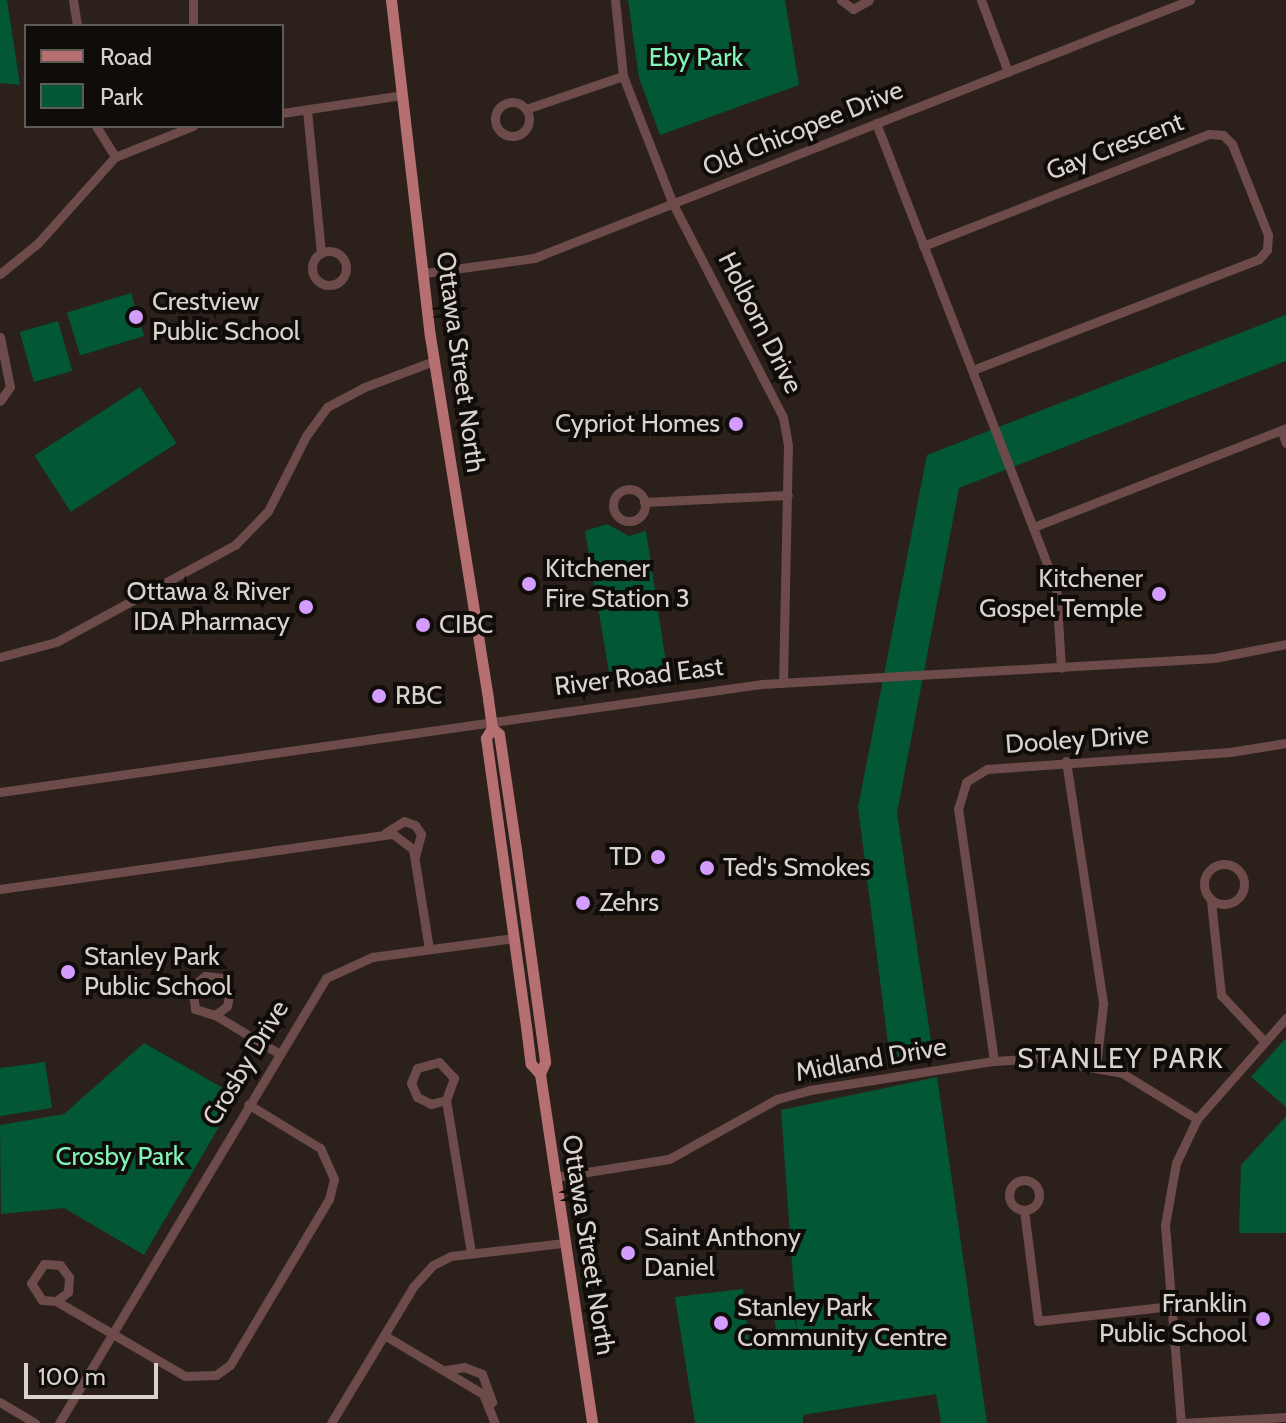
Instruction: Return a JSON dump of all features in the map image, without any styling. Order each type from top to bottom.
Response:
[{"type":"main road","name":"Ottawa Street North","points":[[391,0],[434,361],[491,724],[486,738],[531,1064],[540,1074]]},
{"type":"main road","name":"Ottawa Street North","points":[[491,724],[499,734],[518,860],[545,1062],[540,1074],[592,1423]]},
{"type":"street","points":[[73,0],[77,24]]},
{"type":"street","points":[[193,0],[193,24]]},
{"type":"street","name":"Holborn Drive","points":[[615,0],[623,76],[673,204],[774,392],[788,445],[783,682]]},
{"type":"street","points":[[841,0],[853,9],[869,0]]},
{"type":"street","points":[[981,0],[1008,72]]},
{"type":"street","name":"Old Chicopee Drive","points":[[425,273],[534,258],[1187,1]]},
{"type":"street","points":[[526,109],[623,76]]},
{"type":"street","points":[[284,113],[402,95]]},
{"type":"street","points":[[307,110],[321,253]]},
{"type":"street","points":[[876,123],[1036,526],[1056,586],[1061,668]]},
{"type":"street","points":[[97,128],[115,157]]},
{"type":"street","points":[[0,274],[38,243],[115,157],[188,128]]},
{"type":"street","name":"Gay Crescent","points":[[923,246],[1209,134],[1223,135],[1237,157],[1268,235],[1267,250],[1259,259],[973,370]]},
{"type":"street","points":[[0,337],[10,387],[0,401]]},
{"type":"street","points":[[0,657],[56,642],[235,545],[268,511],[327,407],[362,388],[434,361]]},
{"type":"street","points":[[1036,526],[1283,429],[1286,443]]},
{"type":"street","points":[[644,502],[788,495]]},
{"type":"street","name":"River Road East","points":[[0,792],[783,682],[1214,658],[1286,644]]},
{"type":"street","name":"Dooley Drive","points":[[994,1061],[958,809],[966,782],[987,769],[1066,761],[1230,752],[1286,743]]},
{"type":"street","points":[[1066,761],[1103,1004],[1096,1066]]},
{"type":"street","points":[[0,889],[385,833],[404,821],[415,825],[421,834],[415,856]]},
{"type":"street","points":[[385,833],[406,839],[415,856],[429,949]]},
{"type":"street","points":[[1211,901],[1226,905],[1239,898],[1244,881],[1236,868],[1224,863],[1209,870],[1203,886],[1211,901],[1221,995],[1264,1041]]},
{"type":"street","name":"Crosby Drive","points":[[59,1423],[309,1001],[339,968],[372,957],[514,938]]},
{"type":"street","points":[[215,1015],[227,1006],[230,991],[222,978],[205,976],[192,987],[191,1002],[201,1013],[215,1015],[278,1053]]},
{"type":"street","points":[[1286,1018],[1197,1119],[1176,1163],[1167,1204],[1171,1306],[1181,1423],[1286,1417]]},
{"type":"street","name":"Midland Drive","points":[[556,1177],[669,1159],[777,1099],[810,1090],[994,1061],[1038,1058],[1096,1066],[1145,1085],[1197,1119]]},
{"type":"street","points":[[446,1100],[431,1104],[417,1097],[411,1083],[417,1068],[431,1061],[451,1071],[454,1086],[446,1100],[471,1253]]},
{"type":"street","points":[[56,1301],[68,1292],[69,1277],[60,1265],[44,1264],[32,1275],[32,1290],[42,1300],[56,1301],[185,1376],[216,1375],[230,1365],[329,1199],[334,1179],[320,1148],[248,1104]]},
{"type":"street","points":[[1024,1210],[1038,1321],[1171,1306]]},
{"type":"street","points":[[331,1423],[384,1335],[433,1265],[471,1253],[564,1243]]},
{"type":"street","points":[[384,1335],[483,1394],[493,1409]]},
{"type":"street","points":[[446,1370],[464,1367],[482,1374],[495,1423]]},
{"type":"street","points":[[0,1402],[35,1423]]},
{"type":"green space","points":[[0,0],[7,0],[20,85],[0,83]]},
{"type":"green space","name":"Eby Park","points":[[628,0],[785,0],[799,85],[660,135],[639,78]]},
{"type":"green space","points":[[131,293],[144,336],[80,356],[67,313]]},
{"type":"green space","points":[[1286,315],[1286,361],[959,488],[897,813],[934,1061],[891,1067],[858,807],[927,455]]},
{"type":"green space","points":[[58,321],[72,371],[34,382],[20,332]]},
{"type":"green space","points":[[140,387],[176,443],[71,512],[34,456]]},
{"type":"green space","points":[[607,524],[629,536],[646,531],[668,676],[611,684],[585,531]]},
{"type":"green space","points":[[1286,1038],[1286,1107],[1251,1077]]},
{"type":"green space","name":"Crosby Park","points":[[144,1043],[237,1096],[144,1255],[64,1208],[1,1214],[0,1125],[64,1114]]},
{"type":"green space","points":[[45,1062],[52,1108],[0,1116],[0,1068]]},
{"type":"green space","points":[[937,1077],[987,1423],[941,1423],[936,1394],[803,1415],[803,1423],[695,1423],[675,1297],[743,1289],[749,1340],[778,1345],[773,1309],[792,1306],[797,1332],[781,1110]]},
{"type":"green space","points":[[1286,1116],[1286,1233],[1239,1233],[1241,1165]]},
{"type":"place","name":"Crestview Public School","points":[[136,317]]},
{"type":"place","name":"Cypriot Homes","points":[[736,424]]},
{"type":"place","name":"Kitchener Fire Station 3","points":[[529,584]]},
{"type":"place","name":"Kitchener Gospel Temple","points":[[1159,594]]},
{"type":"place","name":"Ottawa & River IDA Pharmacy","points":[[306,607]]},
{"type":"place","name":"CIBC","points":[[423,625]]},
{"type":"place","name":"RBC","points":[[379,696]]},
{"type":"place","name":"TD","points":[[658,857]]},
{"type":"place","name":"Ted's Smokes","points":[[707,868]]},
{"type":"place","name":"Zehrs","points":[[583,903]]},
{"type":"place","name":"Stanley Park Public School","points":[[68,972]]},
{"type":"place","name":"Saint Anthony Daniel","points":[[628,1253]]},
{"type":"place","name":"Franklin Public School","points":[[1263,1319]]},
{"type":"place","name":"Stanley Park Community Centre","points":[[721,1323]]},
{"type":"district","name":"STANLEY PARK","points":[[1121,1058]]}]
